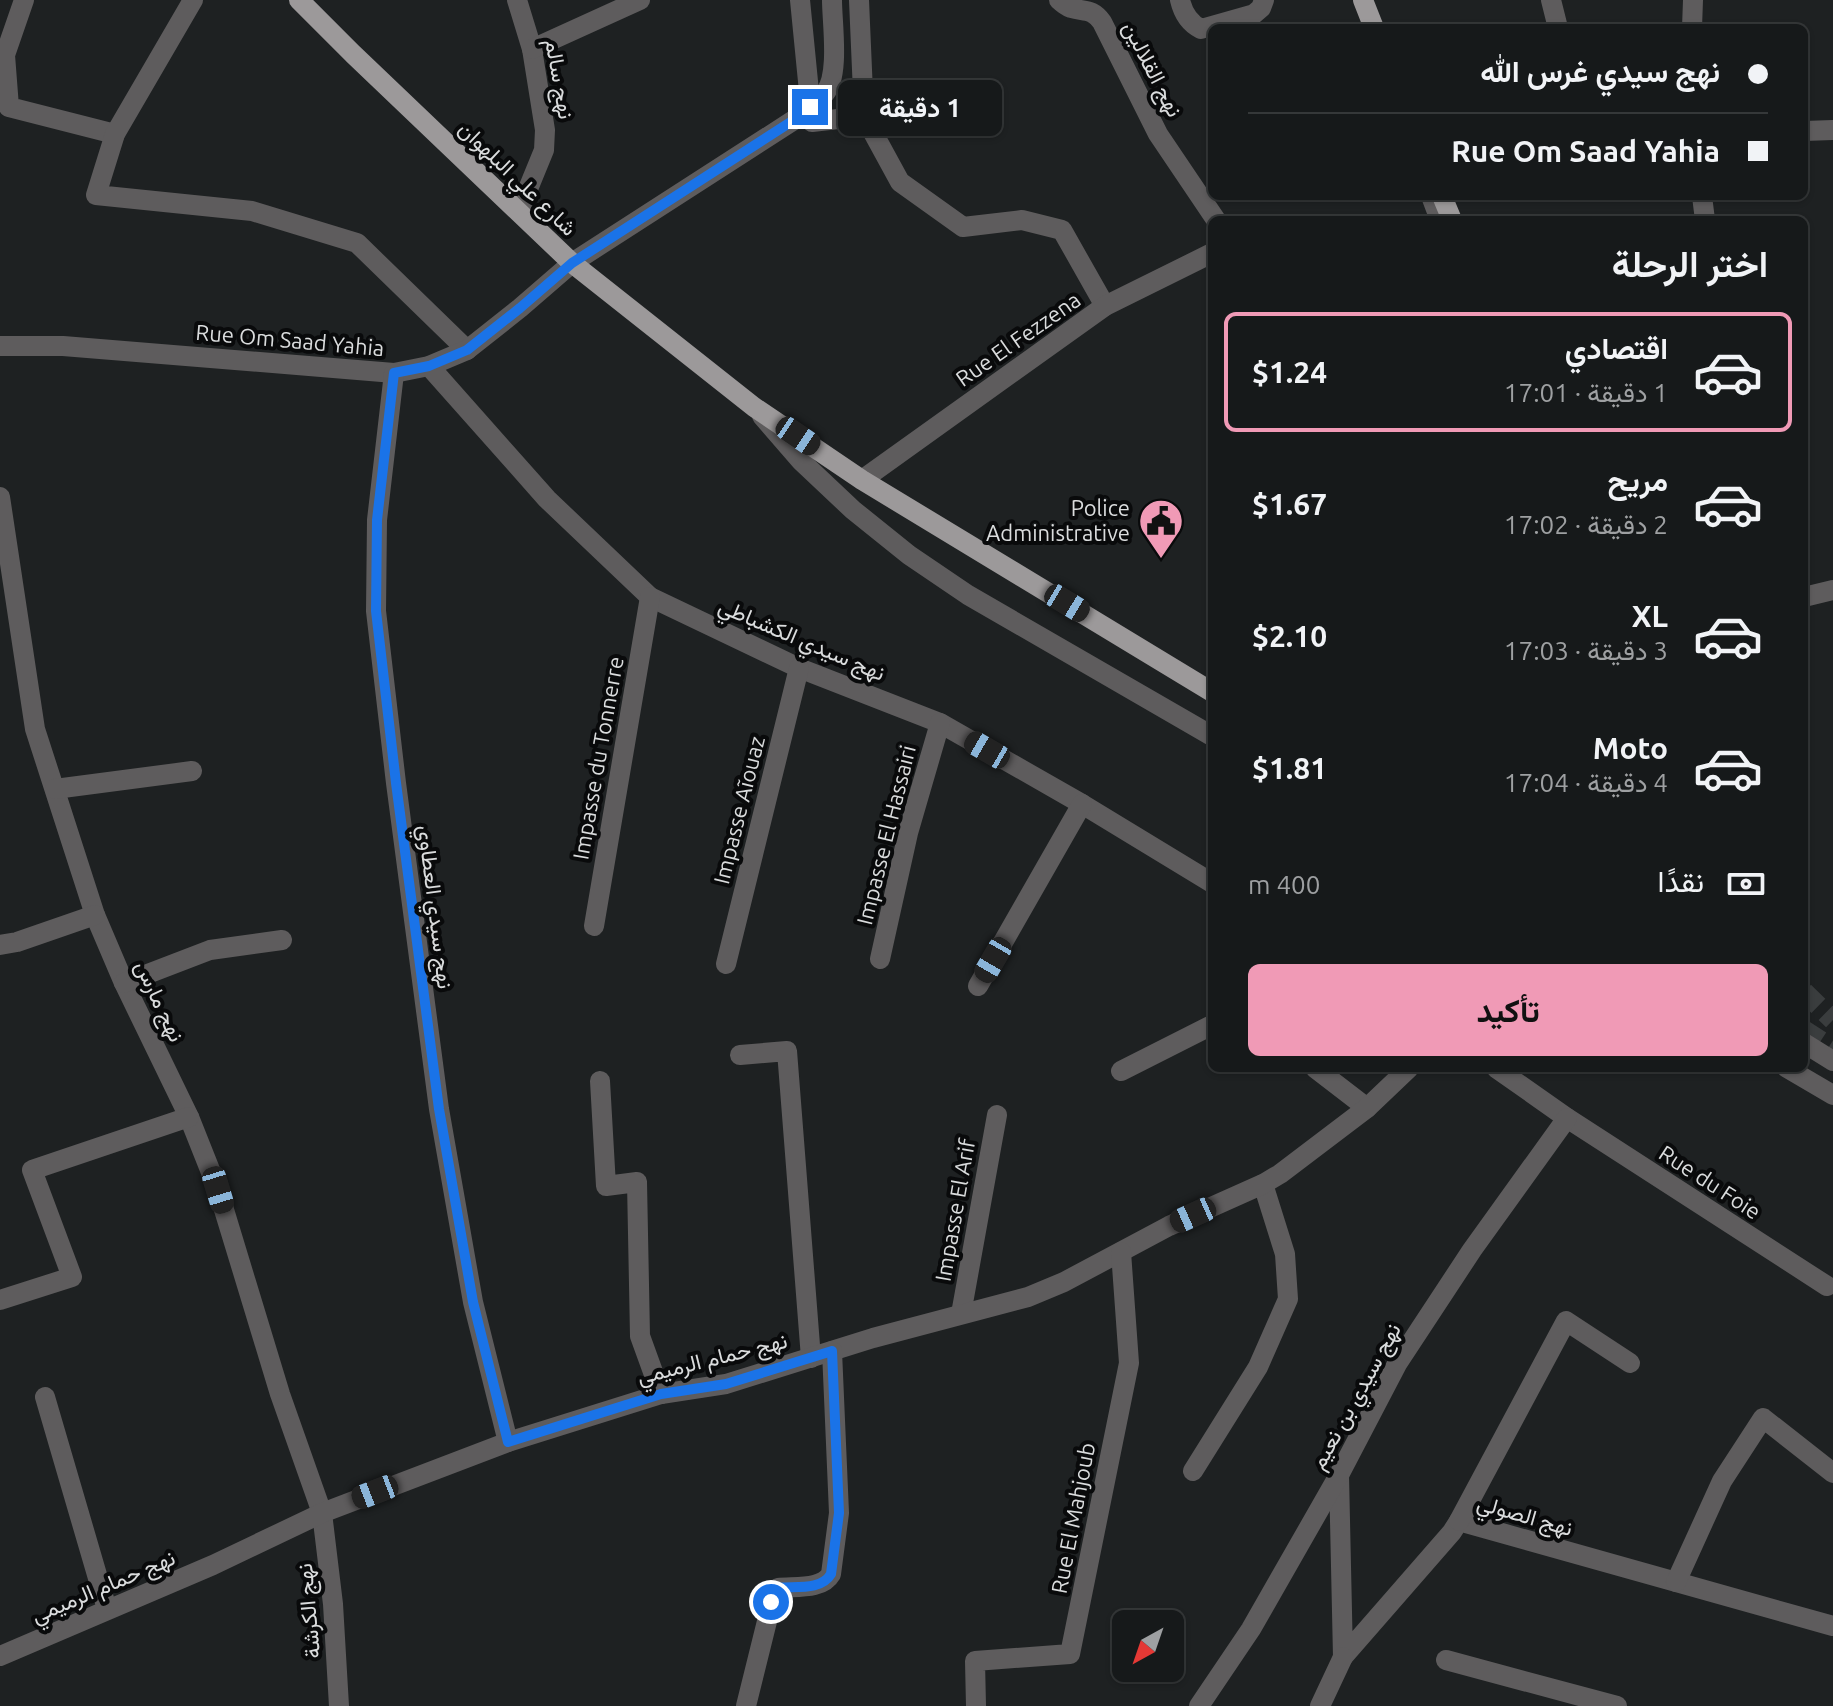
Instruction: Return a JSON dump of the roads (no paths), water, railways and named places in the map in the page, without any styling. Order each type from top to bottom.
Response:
[{"type":"main road","name":"شارع علي البلهوان","points":[[299,0],[572,263],[754,407],[862,480],[1208,690]]},
{"type":"main road","points":[[1361,0],[1370,24]]},
{"type":"street","points":[[24,0],[5,55],[9,107],[115,134]]},
{"type":"street","points":[[193,0],[115,134],[96,195],[252,211],[357,243],[467,350]]},
{"type":"street","name":"نهج سالم","points":[[517,0],[532,49],[545,130],[544,150],[519,211]]},
{"type":"street","points":[[532,49],[640,0]]},
{"type":"street","points":[[800,0],[812,122],[864,116]]},
{"type":"street","name":"Rue Om Saad Yahia","points":[[0,346],[78,347],[394,373],[429,366],[467,350],[572,263],[797,118],[828,91],[833,71],[832,0]]},
{"type":"street","points":[[859,0],[864,116],[900,182],[963,227],[1022,220],[1062,230],[1105,306]]},
{"type":"street","name":"نهج القلالين","points":[[1059,0],[1071,8],[1088,10],[1097,15],[1158,134],[1213,216]]},
{"type":"street","points":[[1180,0],[1183,12],[1194,25],[1201,29],[1208,27]]},
{"type":"street","points":[[1219,24],[1254,14],[1264,0]]},
{"type":"street","points":[[1551,0],[1557,24]]},
{"type":"street","points":[[1692,24],[1693,0]]},
{"type":"street","points":[[1808,131],[1833,130]]},
{"type":"street","name":"Rue El Fezzena","points":[[862,480],[1105,306],[1208,255]]},
{"type":"street","name":"نهج سيدي الكشباطي","points":[[429,366],[547,499],[650,597],[799,668],[940,723],[1208,881]]},
{"type":"street","name":"نهج سيدي العطاوي","points":[[394,373],[377,520],[376,611],[439,1109],[473,1302],[508,1442]]},
{"type":"street","name":"شارع علي البلهوان","points":[[754,407],[801,461],[853,510],[909,555],[968,595],[1208,734]]},
{"type":"street","name":"نهج مارس","points":[[0,497],[35,729],[95,915],[189,1117],[218,1190],[280,1394],[322,1513]]},
{"type":"street","points":[[1808,596],[1833,590]]},
{"type":"street","name":"Impasse du Tonnerre","points":[[594,926],[650,597]]},
{"type":"street","name":"Impasse Aĩouaz","points":[[726,964],[799,668]]},
{"type":"street","name":"Impasse El Hassairi","points":[[880,959],[908,833],[940,723]]},
{"type":"street","points":[[55,789],[192,771]]},
{"type":"street","points":[[978,986],[1082,804]]},
{"type":"street","points":[[0,945],[95,915]]},
{"type":"street","points":[[124,983],[210,950],[282,940]]},
{"type":"street","points":[[1121,1071],[1208,1027]]},
{"type":"street","points":[[1808,1045],[1833,1061]]},
{"type":"street","points":[[740,1055],[787,1051],[811,1358]]},
{"type":"street","points":[[1320,1072],[1367,1108]]},
{"type":"street","name":"نهج حمام الرميمي","points":[[0,1656],[213,1565],[322,1513],[508,1442],[661,1394],[726,1384],[1028,1297],[1280,1174],[1367,1108],[1405,1072]]},
{"type":"street","points":[[1502,1072],[1567,1118]]},
{"type":"street","points":[[1794,1072],[1833,1095]]},
{"type":"street","points":[[600,1081],[606,1186],[637,1182],[640,1336],[661,1394]]},
{"type":"street","name":"Impasse El Arif","points":[[961,1314],[997,1115]]},
{"type":"street","points":[[0,1300],[72,1277],[32,1170],[189,1117]]},
{"type":"street","name":"Rue du Foie","points":[[1567,1118],[1827,1286]]},
{"type":"street","name":"نهج سيدي بن نعيم","points":[[1199,1706],[1251,1629],[1339,1475],[1397,1364],[1472,1250],[1567,1118]]},
{"type":"street","points":[[1193,1471],[1258,1367],[1288,1299],[1285,1254],[1263,1184]]},
{"type":"street","name":"Rue El Mahjoub","points":[[976,1706],[975,1661],[1070,1654],[1129,1363],[1121,1252]]},
{"type":"street","points":[[1459,1521],[1566,1321],[1630,1363]]},
{"type":"street","points":[[746,1706],[774,1593],[778,1588],[819,1585],[831,1574],[839,1513],[832,1351]]},
{"type":"street","points":[[45,1397],[107,1609]]},
{"type":"street","points":[[1676,1582],[1722,1481],[1763,1418],[1833,1473]]},
{"type":"street","points":[[1320,1706],[1343,1657],[1339,1475]]},
{"type":"street","name":"نهج الكرشة","points":[[322,1513],[333,1604],[339,1706]]},
{"type":"street","name":"نهج الصولي","points":[[1343,1657],[1459,1521],[1833,1626]]},
{"type":"street","points":[[1446,1660],[1617,1706]]},
{"type":"tunnel","points":[[1808,996],[1833,1020]]},
{"type":"tunnel","points":[[1808,1033],[1833,1049]]},
{"type":"place","name":"Police Administrative","points":[[1161,560]]}]
